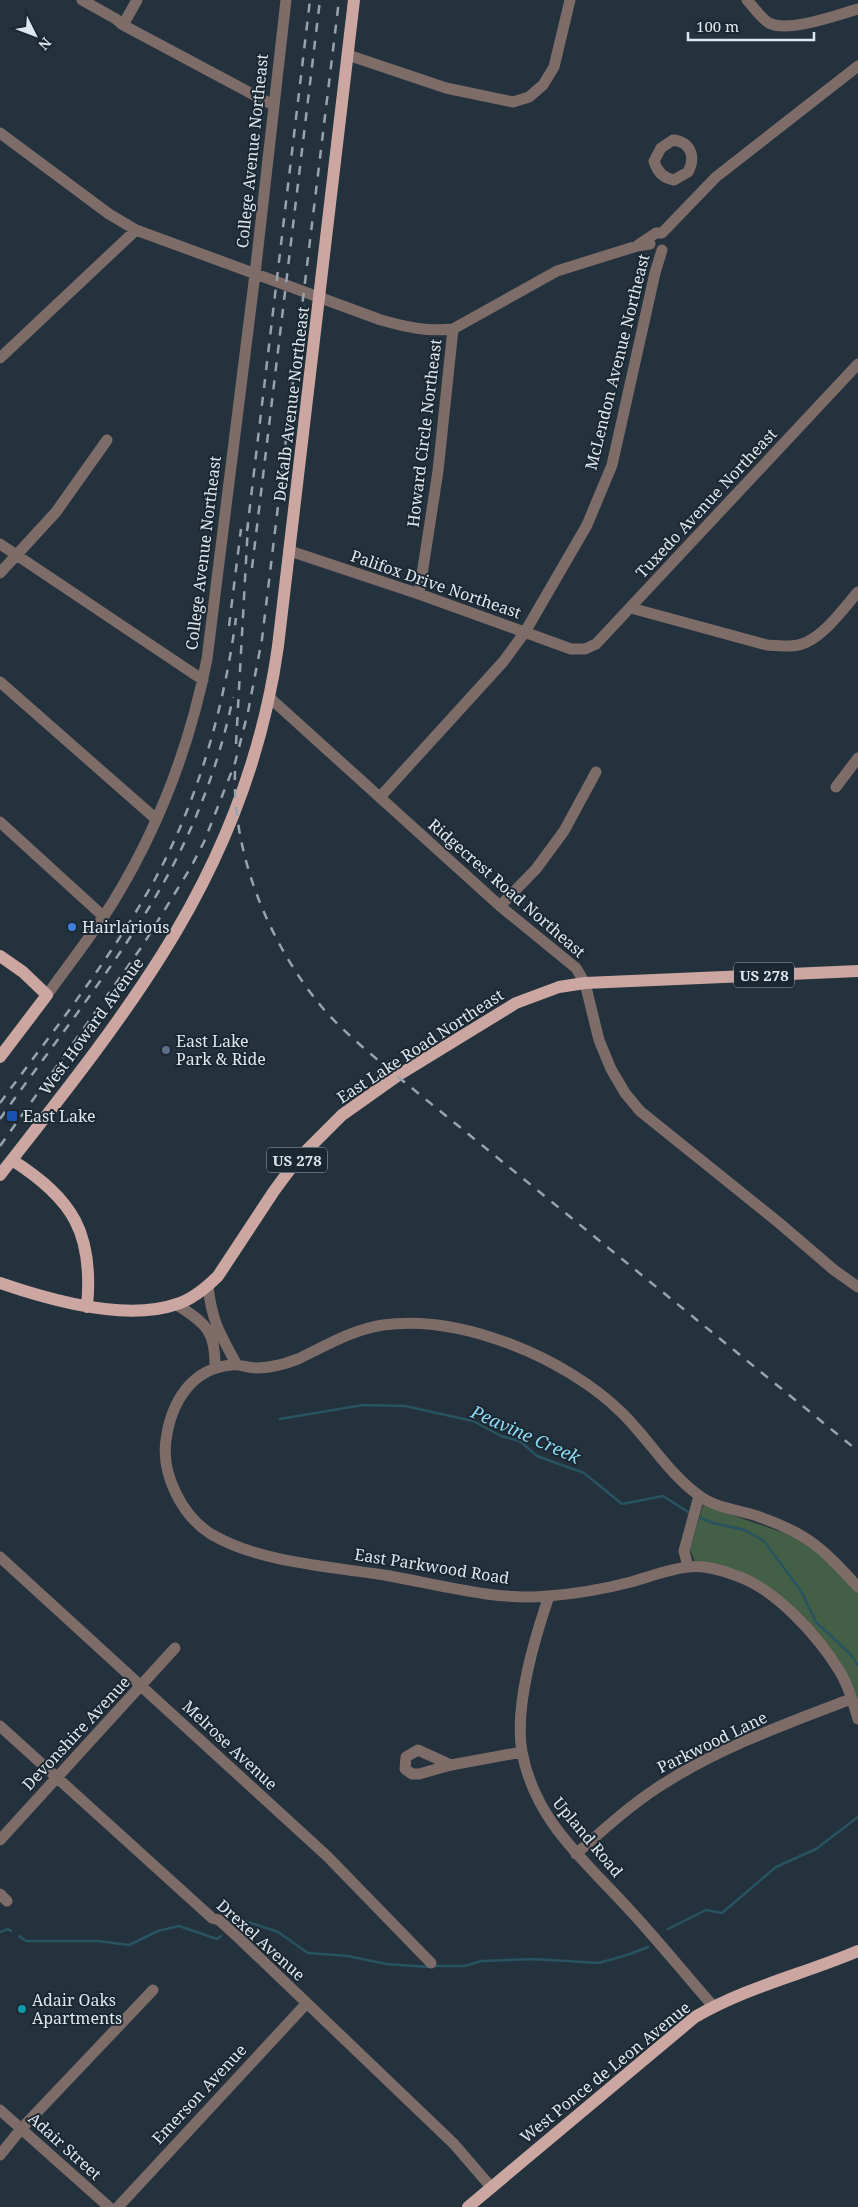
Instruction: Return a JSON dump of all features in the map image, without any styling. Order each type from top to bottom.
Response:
[{"type":"main road","name":"DeKalb Avenue Northeast","points":[[237,807],[259,743],[270,698],[290,551],[354,0]]},
{"type":"main road","name":"West Howard Avenue","points":[[0,1175],[100,1042],[164,952],[205,876],[237,807]]},
{"type":"main road","points":[[0,956],[22,972],[47,995]]},
{"type":"main road","name":"East Lake Road Northeast","points":[[0,1284],[34,1295],[87,1307],[143,1310],[176,1305],[208,1286],[226,1265],[274,1191],[297,1160],[342,1114],[397,1076],[516,1003],[559,988],[585,983],[858,971]]},
{"type":"main road","name":"College Avenue Northeast","points":[[0,1057],[47,995]]},
{"type":"main road","points":[[12,1160],[58,1195],[77,1224],[88,1262],[87,1307]]},
{"type":"main road","name":"West Ponce de Leon Avenue","points":[[468,2207],[667,2039],[713,2006],[750,1990],[812,1970],[858,1951]]},
{"type":"street","points":[[82,0],[123,25],[273,105]]},
{"type":"street","points":[[123,25],[136,0]]},
{"type":"street","name":"College Avenue Northeast","points":[[47,995],[103,916],[136,862],[185,750],[203,680],[255,274],[286,0]]},
{"type":"street","points":[[348,55],[446,88],[513,102],[529,97],[543,85],[554,67],[570,0]]},
{"type":"street","points":[[747,0],[770,23],[784,26],[810,22],[858,9]]},
{"type":"street","name":"McLendon Avenue Northeast","points":[[380,797],[503,662],[525,632],[587,525],[612,464],[655,273],[662,250],[656,250],[657,238],[705,187],[748,150],[858,66]]},
{"type":"street","points":[[0,133],[110,214],[136,230],[381,320],[412,329],[436,331],[453,329]]},
{"type":"street","points":[[688,172],[705,187]]},
{"type":"street","points":[[0,358],[136,230]]},
{"type":"street","name":"Howard Circle Northeast","points":[[419,594],[438,472],[453,329],[557,271],[657,238]]},
{"type":"street","name":"Tuxedo Avenue Northeast","points":[[571,649],[585,649],[596,644],[858,364]]},
{"type":"street","points":[[0,573],[18,556],[56,512],[107,440]]},
{"type":"street","points":[[0,544],[203,680]]},
{"type":"street","name":"Palifox Drive Northeast","points":[[290,551],[419,594],[571,649]]},
{"type":"street","points":[[631,608],[768,646],[789,647],[806,643],[823,631],[858,592]]},
{"type":"street","points":[[0,682],[156,819]]},
{"type":"street","name":"Ridgecrest Road Northeast","points":[[270,698],[500,906],[576,968],[585,983],[600,1040],[610,1069],[625,1093],[640,1111],[778,1222],[834,1270],[858,1287]]},
{"type":"street","points":[[836,787],[858,758]]},
{"type":"street","points":[[500,906],[536,868],[564,831],[596,772]]},
{"type":"street","points":[[0,822],[103,916]]},
{"type":"street","points":[[208,1286],[210,1306],[219,1333],[237,1364]]},
{"type":"street","points":[[176,1305],[194,1315],[210,1332],[215,1350],[215,1368]]},
{"type":"street","name":"East Parkwood Road","points":[[858,1587],[832,1558],[808,1538],[770,1520],[721,1506],[699,1496],[682,1482],[621,1412],[582,1380],[527,1350],[468,1331],[414,1324],[384,1325],[348,1336],[280,1365],[255,1368],[237,1364],[215,1368],[196,1378],[183,1391],[171,1417],[165,1447],[170,1478],[181,1502],[208,1532],[250,1550],[323,1566],[493,1594],[548,1596],[614,1586],[688,1567],[716,1570],[737,1576],[758,1585],[769,1593],[796,1618],[823,1648],[842,1675],[858,1719]]},
{"type":"street","points":[[688,1567],[684,1551],[699,1496]]},
{"type":"street","name":"Melrose Avenue","points":[[0,1557],[327,1856],[431,1964]]},
{"type":"street","name":"Upland Road","points":[[548,1596],[531,1647],[520,1718],[522,1752],[539,1803],[576,1854],[627,1907],[713,2006]]},
{"type":"street","name":"Devonshire Avenue","points":[[0,1840],[175,1648]]},
{"type":"street","name":"Parkwood Lane","points":[[576,1854],[656,1788],[693,1767],[755,1736],[851,1699]]},
{"type":"street","name":"Drexel Avenue","points":[[0,1726],[212,1918],[218,1920],[242,1941],[454,2144],[491,2187]]},
{"type":"street","points":[[451,1765],[522,1752]]},
{"type":"street","points":[[0,2154],[21,2129],[153,1990]]},
{"type":"street","name":"Emerson Avenue","points":[[118,2207],[306,2004]]},
{"type":"street","name":"Adair Street","points":[[0,2110],[109,2207]]},
{"type":"green space","points":[[703,1505],[790,1535],[812,1546],[858,1592],[858,1719],[851,1699],[820,1647],[761,1583],[695,1562],[690,1550]]},
{"type":"waterway","name":"Peavine Creek","points":[[280,1419],[363,1405],[405,1406],[473,1421],[501,1436],[520,1441],[537,1456],[584,1473],[622,1504],[663,1496],[688,1512]]},
{"type":"waterway","name":"Peavine Creek","points":[[701,1518],[713,1523],[745,1530],[764,1541],[801,1591],[816,1622],[850,1654],[858,1665]]},
{"type":"waterway","points":[[668,1929],[706,1910],[722,1913],[776,1867],[816,1849],[858,1817]]},
{"type":"waterway","points":[[235,1922],[242,1920],[278,1932],[308,1953],[348,1956],[386,1964],[429,1967]]},
{"type":"waterway","points":[[19,1936],[26,1941],[98,1941],[129,1945],[158,1931],[179,1926],[217,1939],[221,1936]]},
{"type":"waterway","points":[[0,1932],[8,1929],[11,1931]]},
{"type":"waterway","points":[[434,1966],[464,1966],[482,1961],[533,1959],[599,1963],[648,1947]]},
{"type":"railway","points":[[247,531],[310,0]]},
{"type":"railway","points":[[252,568],[320,0]]},
{"type":"railway","points":[[0,1146],[143,945],[191,867],[204,842],[235,763],[248,712],[262,639],[339,0]]},
{"type":"railway","points":[[236,744],[248,525]]},
{"type":"railway","points":[[229,626],[241,529]]},
{"type":"railway","points":[[0,1103],[119,939],[154,881],[170,850],[184,819],[207,753],[224,686],[236,618]]},
{"type":"railway","points":[[0,1119],[106,973],[164,882],[176,860],[206,792],[228,721],[233,697]]},
{"type":"railway","points":[[235,771],[240,834],[257,896],[285,954],[302,981],[338,1025],[397,1076],[858,1451]]},
{"type":"place","name":"Hairlarious","points":[[72,927]]},
{"type":"place","name":"East Lake Park & Ride","points":[[166,1050]]},
{"type":"place","name":"East Lake","points":[[12,1116]]},
{"type":"place","name":"Adair Oaks Apartments","points":[[22,2009]]}]
